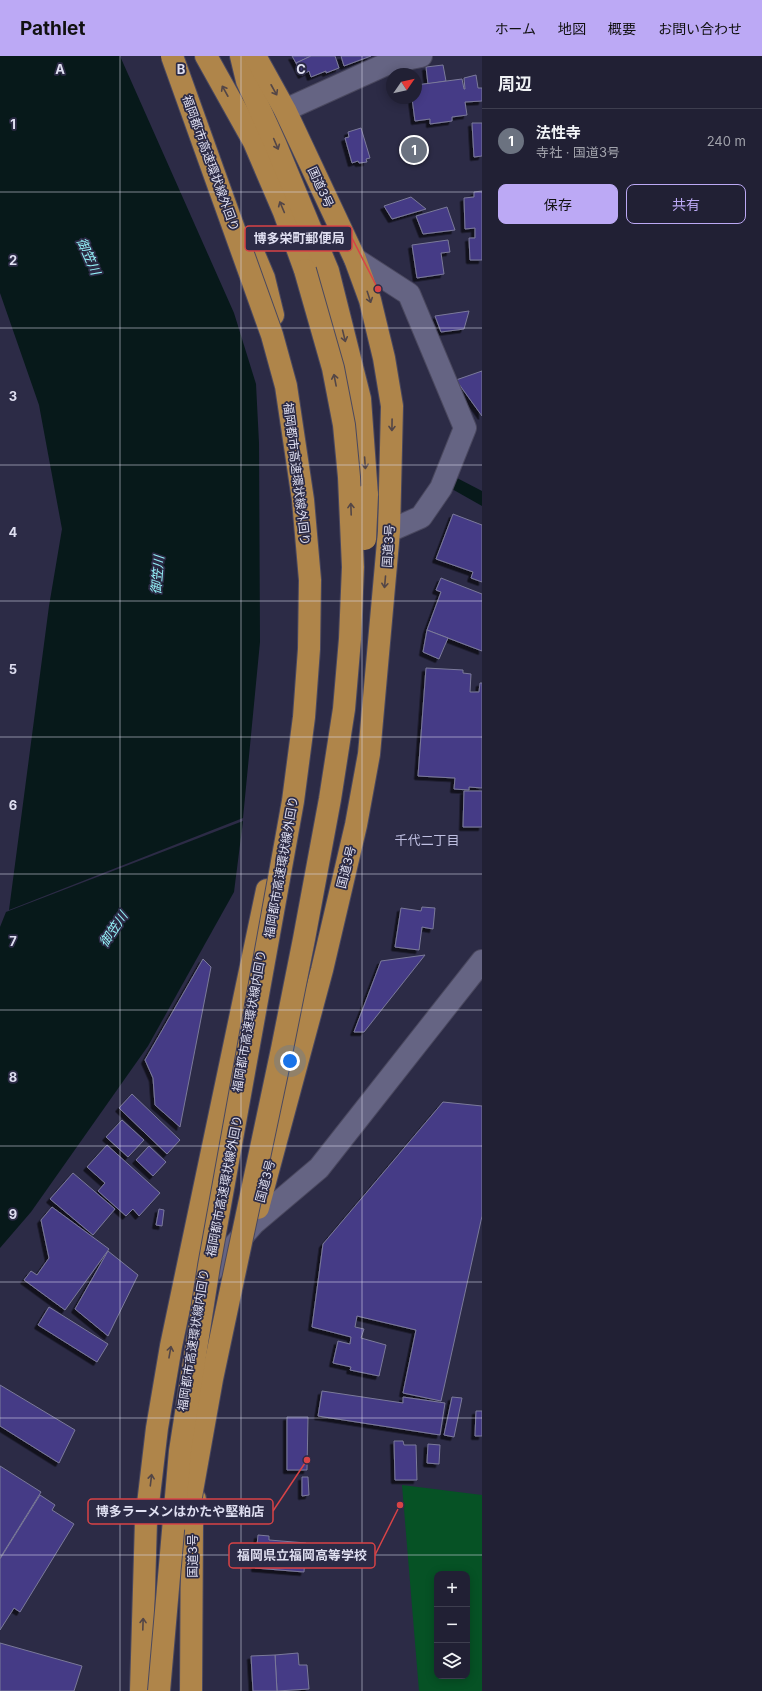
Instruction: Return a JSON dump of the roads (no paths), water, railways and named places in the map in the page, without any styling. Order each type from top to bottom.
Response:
[{"type":"highway","points":[[141,1691],[146,1521],[157,1428],[180,1307],[202,1206],[255,942],[314,682],[313,529],[300,428],[264,278],[170,56]]},
{"type":"highway","name":"福岡都市高速環状線内回り","points":[[152,1691],[158,1617],[186,1370],[264,938],[287,800],[298,706],[301,645],[299,561],[288,437],[280,380],[271,344],[170,56]]},
{"type":"highway","name":"福岡都市高速環状線外回り","points":[[159,1691],[180,1451],[209,1266],[293,801],[304,717],[309,649],[310,595],[303,500],[286,386],[270,327],[170,56]]},
{"type":"highway","points":[[152,1691],[177,1573],[212,1379],[282,1049],[330,799],[344,708],[350,639],[353,566],[350,477],[344,425],[333,368],[305,270],[284,212],[254,142],[206,56]]},
{"type":"highway","points":[[159,1691],[220,1346],[290,1036],[331,813],[357,636],[367,494],[360,399],[328,271],[275,143],[247,81],[242,56]]},
{"type":"highway","name":"国道3号","points":[[191,1691],[192,1524],[203,1438],[223,1364],[254,1222],[322,970],[356,825],[369,754],[389,531],[392,406],[384,358],[370,300],[355,259],[285,110],[255,56]]},
{"type":"street","points":[[285,110],[390,59],[421,56]]},
{"type":"street","points":[[355,259],[409,294],[465,428],[442,488],[421,517],[389,531]]},
{"type":"street","points":[[180,1307],[254,1222],[319,1168],[482,962]]},
{"type":"water","name":"御笠川","points":[[0,56],[120,56],[234,313],[256,384],[259,443],[260,642],[243,818],[9,910],[49,606],[62,529],[39,405],[0,293]]},
{"type":"water","points":[[457,478],[482,491],[482,506],[452,489]]},
{"type":"water","name":"御笠川","points":[[243,821],[234,892],[148,1046],[31,1212],[0,1248],[0,927],[6,912]]},
{"type":"place","name":"法性寺","points":[[414,150]]},
{"type":"place","name":"博多栄町郵便局","points":[[378,289]]},
{"type":"place","name":"博多ラーメンはかたや堅粕店","points":[[307,1460]]},
{"type":"place","name":"福岡県立福岡高等学校","points":[[400,1505]]},
{"type":"district","name":"千代二丁目","points":[[427,840]]}]
